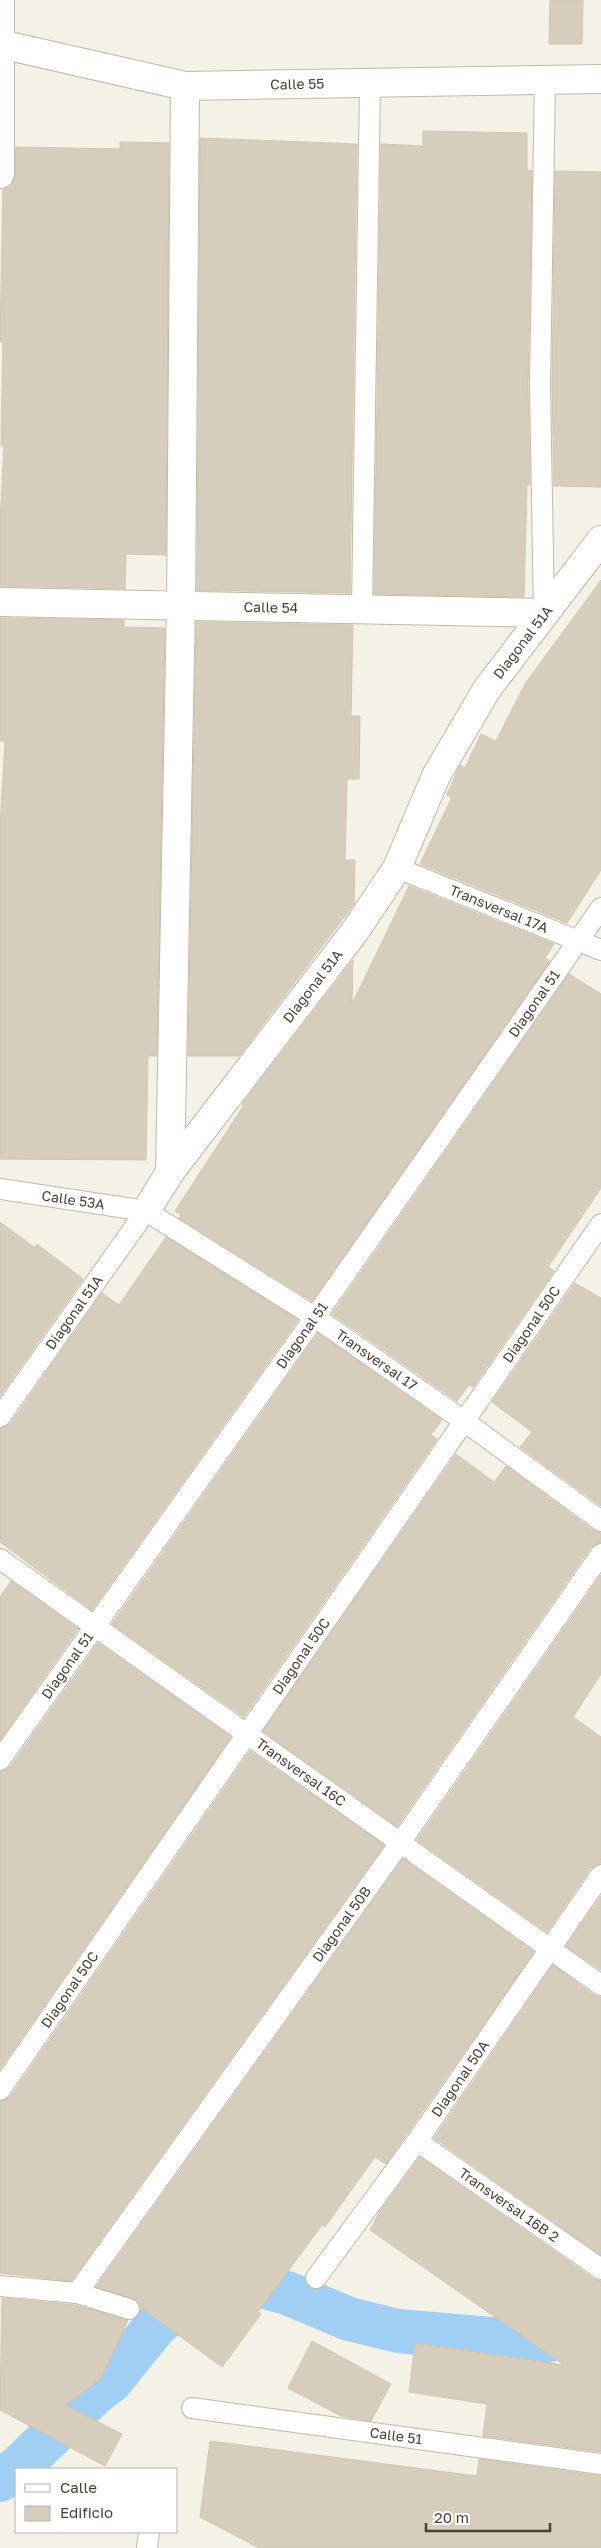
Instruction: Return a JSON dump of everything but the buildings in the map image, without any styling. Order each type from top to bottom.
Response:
[{"type":"street","points":[[0,0],[0,174]]},
{"type":"street","name":"Calle 55","points":[[1,44],[185,86],[601,79]]},
{"type":"street","points":[[170,1172],[181,604],[185,86]]},
{"type":"street","name":"Diagonal 51A","points":[[146,1210],[170,1172],[355,931],[397,868],[436,776],[454,743],[488,689],[601,540]]},
{"type":"street","name":"Calle 54","points":[[0,602],[181,604],[544,613]]},
{"type":"lane","points":[[544,613],[540,386],[545,79]]},
{"type":"lane","points":[[362,608],[370,83]]},
{"type":"lane","name":"Transversal 17A","points":[[397,868],[601,950]]},
{"type":"lane","name":"Diagonal 51","points":[[0,1760],[315,1317],[601,908]]},
{"type":"lane","name":"Calle 53A","points":[[0,1189],[146,1210]]},
{"type":"lane","name":"Transversal 17","points":[[146,1210],[315,1317],[464,1421],[601,1521]]},
{"type":"lane","name":"Diagonal 51A","points":[[0,1417],[146,1210]]},
{"type":"lane","name":"Diagonal 50C","points":[[0,2090],[601,1224]]},
{"type":"lane","name":"Diagonal 50B","points":[[77,2293],[400,1843],[601,1554]]},
{"type":"lane","name":"Transversal 16C","points":[[0,1559],[601,1985]]},
{"type":"lane","name":"Diagonal 50A","points":[[316,2278],[417,2142],[601,1875]]},
{"type":"lane","name":"Transversal 16B 2","points":[[417,2142],[601,2269]]},
{"type":"lane","points":[[0,2286],[77,2293],[129,2309]]},
{"type":"lane","name":"Calle 51","points":[[192,2408],[601,2464]]},
{"type":"lane","points":[[147,2548],[149,2533]]},
{"type":"waterway","points":[[18,2468],[93,2395],[111,2381],[157,2324],[203,2289],[229,2282],[251,2283],[287,2293],[349,2319],[398,2331],[538,2343],[579,2333],[601,2322]]},
{"type":"waterway","points":[[0,2480],[15,2470]]}]
